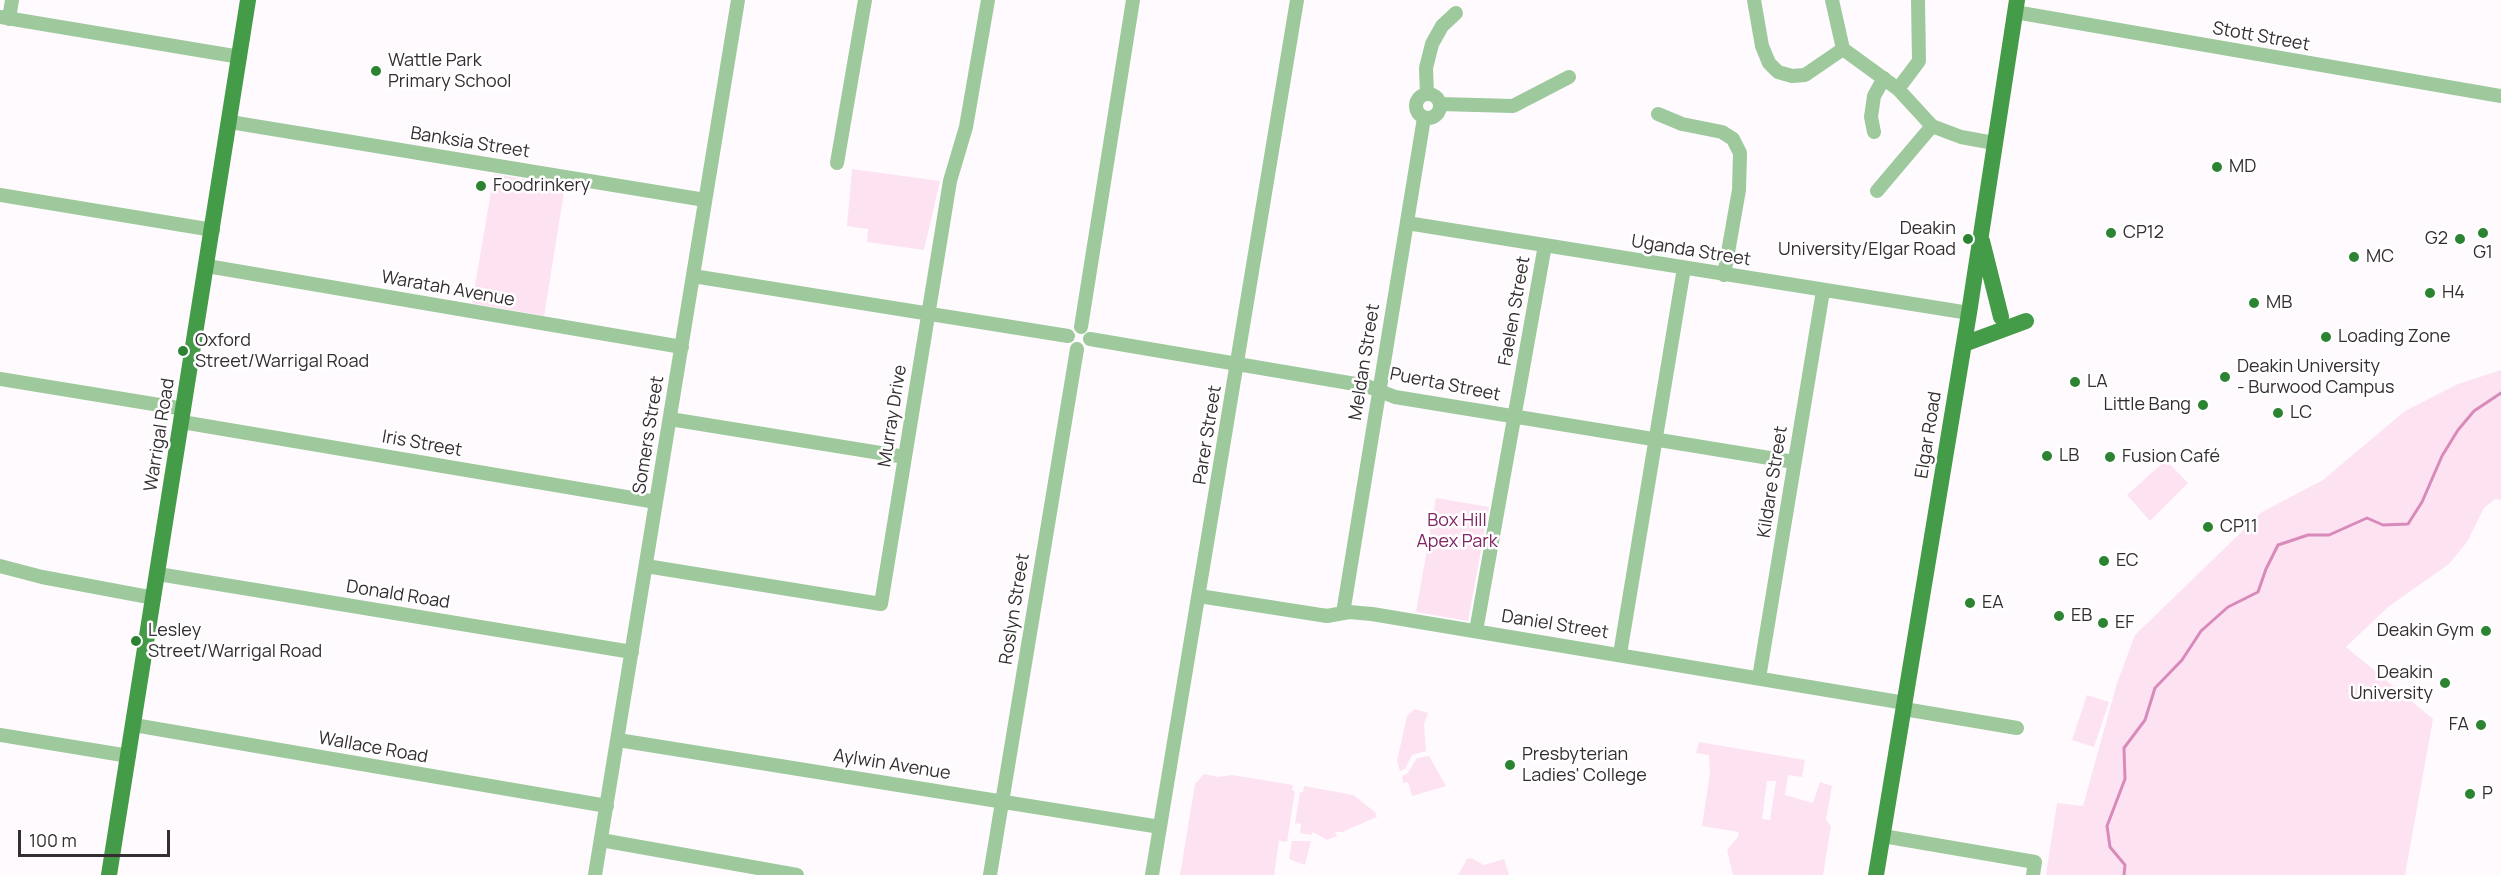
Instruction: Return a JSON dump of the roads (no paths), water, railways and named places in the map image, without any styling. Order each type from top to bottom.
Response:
[{"type":"main road","name":"Warrigal Road","points":[[109,875],[248,0]]},
{"type":"main road","name":"Elgar Road","points":[[1876,875],[1969,313],[2016,6]]},
{"type":"main road","points":[[1981,235],[2001,317]]},
{"type":"main road","points":[[1964,344],[2026,321]]},
{"type":"street","points":[[12,0],[5,18],[240,57]]},
{"type":"street","name":"Somers Street","points":[[595,875],[738,0]]},
{"type":"street","points":[[837,163],[865,0]]},
{"type":"street","name":"Murray Drive","points":[[646,566],[881,604],[950,181],[966,128],[988,0]]},
{"type":"street","points":[[1081,327],[1133,0]]},
{"type":"street","name":"Parer Street","points":[[1152,875],[1297,0]]},
{"type":"street","points":[[1754,0],[1762,46],[1768,63],[1779,72],[1792,76],[1805,75],[1843,49]]},
{"type":"street","points":[[1832,0],[1843,49],[1898,89],[1932,126],[1961,137],[1994,143]]},
{"type":"street","points":[[1898,89],[1919,61],[1918,0]]},
{"type":"street","name":"Stott Street","points":[[2016,6],[2501,96]]},
{"type":"street","points":[[1427,94],[1426,68],[1432,44],[1442,26],[1456,13]]},
{"type":"street","points":[[1440,104],[1513,106],[1569,77]]},
{"type":"street","points":[[1874,132],[1871,117],[1874,96],[1884,78]]},
{"type":"street","points":[[1427,94],[1437,98],[1440,104],[1436,116],[1424,118],[1417,113],[1416,104],[1419,97],[1427,94]]},
{"type":"street","points":[[1658,114],[1682,123],[1722,132],[1733,139],[1740,153],[1742,170],[1724,275]]},
{"type":"street","name":"Meldan Street","points":[[1343,613],[1424,118]]},
{"type":"street","name":"Banksia Street","points":[[230,122],[705,200]]},
{"type":"street","points":[[1877,191],[1932,126]]},
{"type":"street","points":[[0,195],[213,230]]},
{"type":"street","name":"Uganda Street","points":[[1407,223],[1969,313]]},
{"type":"street","name":"Faelen Street","points":[[1476,631],[1545,245]]},
{"type":"street","name":"Waratah Avenue","points":[[207,266],[682,347]]},
{"type":"street","points":[[1620,654],[1684,268]]},
{"type":"street","points":[[693,276],[1068,336]]},
{"type":"street","name":"Kildare Street","points":[[1759,678],[1823,291]]},
{"type":"street","points":[[1081,327],[1089,332],[1088,346],[1077,349],[1070,346],[1068,336],[1071,330],[1081,327]]},
{"type":"street","name":"Puerta Street","points":[[1090,339],[1367,386],[1395,397],[1794,462]]},
{"type":"street","name":"Roslyn Street","points":[[990,875],[1077,349]]},
{"type":"street","name":"Iris Street","points":[[0,379],[656,502]]},
{"type":"street","points":[[670,419],[905,457]]},
{"type":"street","points":[[0,566],[42,577],[154,598]]},
{"type":"street","name":"Donald Road","points":[[158,574],[632,652]]},
{"type":"street","name":"Daniel Street","points":[[1199,596],[1327,616],[1343,613],[1372,614],[1620,654],[1759,678],[2017,728]]},
{"type":"street","name":"Wallace Road","points":[[134,725],[607,806]]},
{"type":"street","points":[[0,735],[129,756]]},
{"type":"street","name":"Aylwin Avenue","points":[[618,740],[1160,827]]},
{"type":"street","points":[[1883,836],[2035,862],[2033,875]]},
{"type":"street","points":[[601,840],[797,875]]},
{"type":"waterway","points":[[2124,875],[2125,865],[2110,847],[2107,826],[2125,779],[2124,748],[2145,720],[2155,688],[2182,660],[2201,631],[2228,607],[2258,592],[2278,545],[2308,535],[2329,535],[2367,518],[2383,525],[2408,524],[2422,502],[2442,456],[2458,430],[2474,411],[2501,393]]},
{"type":"place","name":"Wattle Park Primary School","points":[[376,71]]},
{"type":"place","name":"MD","points":[[2217,167]]},
{"type":"place","name":"Foodrinkery","points":[[481,186]]},
{"type":"place","name":"CP12","points":[[2111,233]]},
{"type":"place","name":"G1","points":[[2483,233]]},
{"type":"place","name":"Deakin University/Elgar Road","points":[[1968,239]]},
{"type":"place","name":"G2","points":[[2460,239]]},
{"type":"place","name":"MC","points":[[2354,257]]},
{"type":"place","name":"H4","points":[[2430,293]]},
{"type":"place","name":"MB","points":[[2254,303]]},
{"type":"place","name":"Loading Zone","points":[[2326,337]]},
{"type":"place","name":"Oxford Street/Warrigal Road","points":[[183,351]]},
{"type":"place","name":"Deakin University - Burwood Campus","points":[[2225,377]]},
{"type":"place","name":"LA","points":[[2075,382]]},
{"type":"place","name":"Little Bang","points":[[2203,405]]},
{"type":"place","name":"LC","points":[[2278,413]]},
{"type":"place","name":"LB","points":[[2047,456]]},
{"type":"place","name":"Fusion Café","points":[[2110,457]]},
{"type":"place","name":"CP11","points":[[2208,527]]},
{"type":"place","name":"EC","points":[[2104,561]]},
{"type":"place","name":"EA","points":[[1970,603]]},
{"type":"place","name":"EB","points":[[2059,616]]},
{"type":"place","name":"EF","points":[[2103,623]]},
{"type":"place","name":"Deakin Gym","points":[[2486,631]]},
{"type":"place","name":"Lesley Street/Warrigal Road","points":[[136,641]]},
{"type":"place","name":"Deakin University","points":[[2445,683]]},
{"type":"place","name":"FA","points":[[2481,725]]},
{"type":"place","name":"Presbyterian Ladies' College","points":[[1510,765]]},
{"type":"place","name":"P","points":[[2470,794]]},
{"type":"park label","name":"Box Hill Apex Park","points":[[1457,531]]}]
